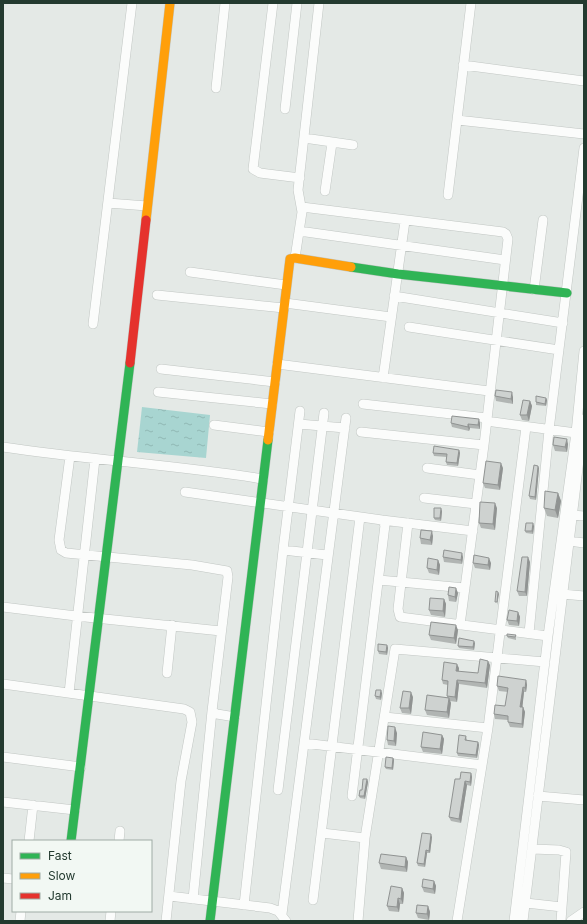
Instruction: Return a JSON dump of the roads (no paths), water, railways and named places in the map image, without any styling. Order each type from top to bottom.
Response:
[{"type":"street","points":[[93,324],[132,3]]},
{"type":"street","points":[[71,840],[119,462],[170,3]]},
{"type":"street","points":[[216,88],[226,3]]},
{"type":"street","points":[[273,3],[253,169],[260,173],[300,178]]},
{"type":"street","points":[[285,109],[297,3]]},
{"type":"street","points":[[295,258],[302,207],[298,196],[319,3]]},
{"type":"street","points":[[448,195],[471,3]]},
{"type":"street","points":[[463,65],[584,81]]},
{"type":"street","points":[[456,120],[584,134]]},
{"type":"street","points":[[304,138],[353,145]]},
{"type":"street","points":[[324,192],[332,142]]},
{"type":"street","points":[[529,633],[549,430],[584,148]]},
{"type":"street","points":[[108,204],[148,206]]},
{"type":"street","points":[[302,207],[503,232],[506,234],[508,239],[489,391],[484,445],[460,625]]},
{"type":"street","points":[[534,290],[543,220]]},
{"type":"street","points":[[383,378],[405,221]]},
{"type":"street","points":[[299,231],[402,247],[505,260]]},
{"type":"street","points":[[210,921],[288,264],[290,259],[295,258],[398,274],[567,293]]},
{"type":"street","points":[[190,272],[286,285]]},
{"type":"street","points":[[158,295],[284,305],[391,317]]},
{"type":"street","points":[[394,296],[563,323]]},
{"type":"street","points":[[409,327],[559,350]]},
{"type":"street","points":[[523,921],[572,515],[580,488],[584,351]]},
{"type":"street","points":[[277,364],[489,391]]},
{"type":"street","points":[[161,369],[275,382]]},
{"type":"street","points":[[158,392],[272,404]]},
{"type":"street","points":[[363,404],[581,434]]},
{"type":"street","points":[[244,905],[283,550],[300,412]]},
{"type":"street","points":[[278,790],[324,413]]},
{"type":"street","points":[[169,896],[270,908],[284,918],[327,555],[346,418]]},
{"type":"street","points":[[514,921],[548,636],[584,419]]},
{"type":"street","points":[[299,424],[344,428]]},
{"type":"street","points":[[214,425],[269,432]]},
{"type":"street","points":[[457,921],[488,728],[502,629],[526,427]]},
{"type":"street","points":[[361,432],[484,445]]},
{"type":"street","points":[[3,447],[119,462],[190,468],[263,479]]},
{"type":"street","points":[[70,456],[59,546],[61,550],[66,553],[107,556],[224,570],[228,574],[212,710],[193,899]]},
{"type":"street","points":[[69,693],[76,616],[95,459]]},
{"type":"street","points":[[427,468],[480,475]]},
{"type":"street","points":[[185,492],[382,520],[473,531]]},
{"type":"street","points":[[424,498],[476,504]]},
{"type":"street","points":[[572,515],[584,516]]},
{"type":"street","points":[[313,900],[360,517]]},
{"type":"street","points":[[352,796],[385,530],[385,525],[382,520]]},
{"type":"street","points":[[408,523],[398,609],[400,617],[548,636]]},
{"type":"street","points":[[569,541],[584,543]]},
{"type":"street","points":[[283,550],[327,555]]},
{"type":"street","points":[[379,580],[465,588]]},
{"type":"street","points":[[562,594],[584,596]]},
{"type":"street","points":[[3,607],[76,616],[221,630]]},
{"type":"street","points":[[167,673],[172,625]]},
{"type":"street","points":[[358,921],[365,838],[395,649],[546,662]]},
{"type":"street","points":[[3,684],[184,709],[190,712],[192,716],[181,781],[166,921]]},
{"type":"street","points":[[212,710],[217,714],[235,717]]},
{"type":"street","points":[[384,717],[488,728]]},
{"type":"street","points":[[304,743],[358,751],[482,765]]},
{"type":"street","points":[[3,757],[81,767]]},
{"type":"street","points":[[538,796],[584,800]]},
{"type":"street","points":[[3,802],[75,810]]},
{"type":"street","points":[[30,840],[33,805]]},
{"type":"street","points":[[118,840],[120,831]]},
{"type":"street","points":[[322,833],[365,838]]},
{"type":"street","points":[[532,849],[559,850],[566,852],[561,921]]},
{"type":"street","points":[[526,903],[562,906]]},
{"type":"street","points":[[571,921],[584,912]]},
{"type":"water","points":[[142,407],[210,415],[206,458],[137,452]]}]
